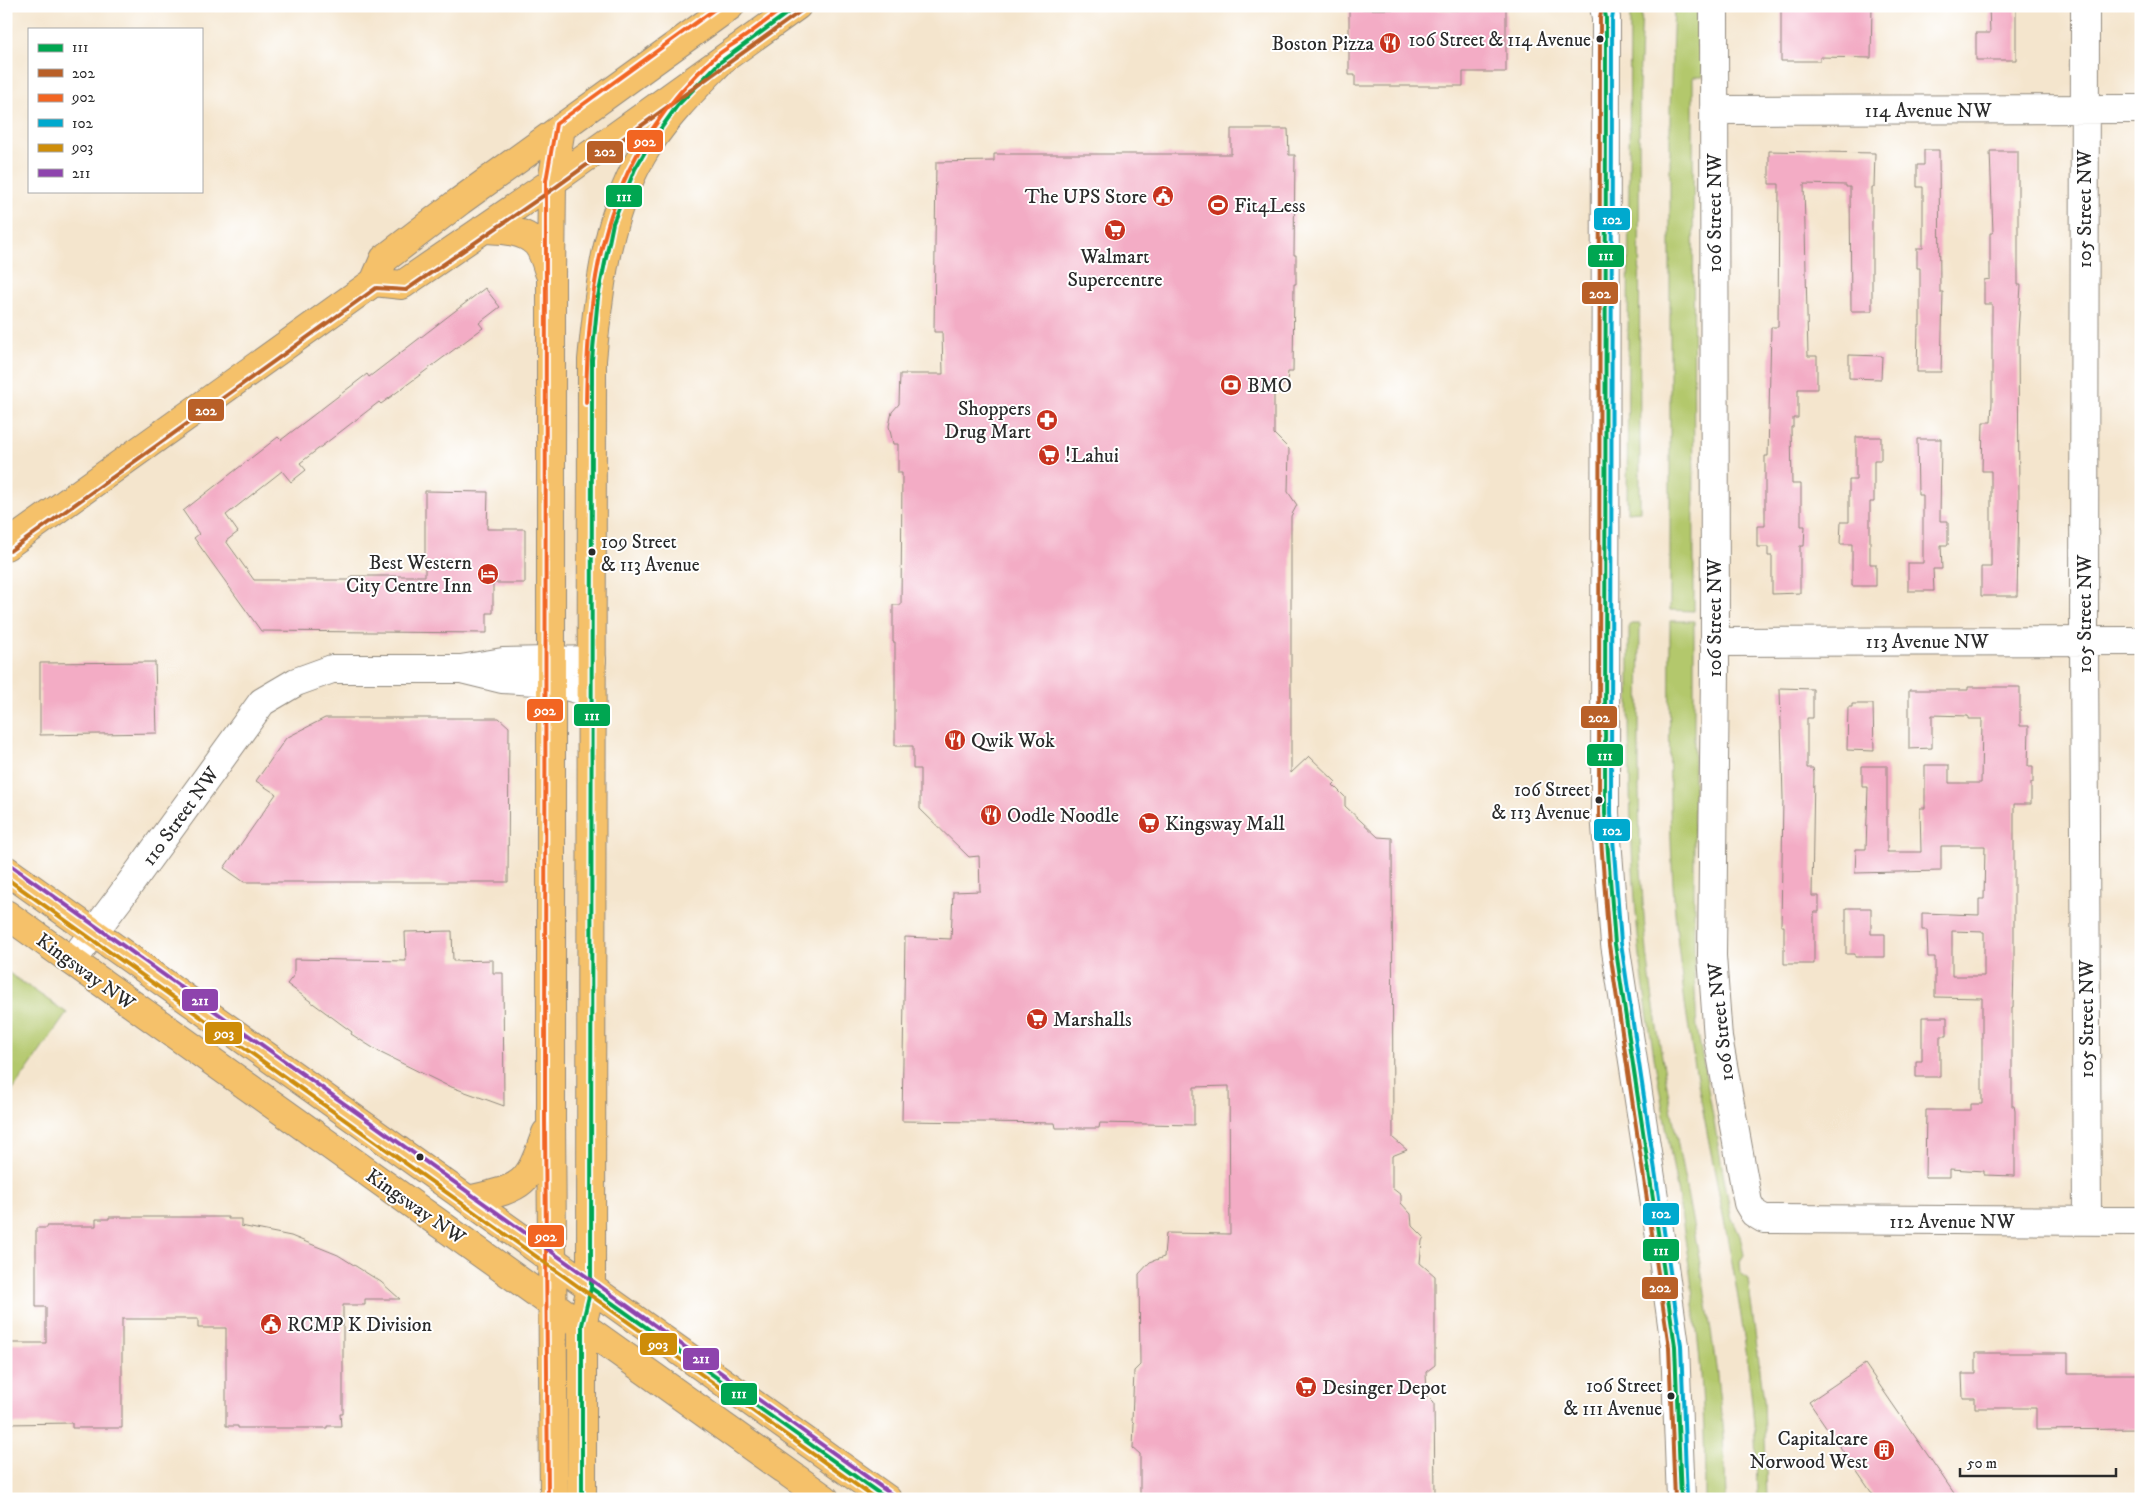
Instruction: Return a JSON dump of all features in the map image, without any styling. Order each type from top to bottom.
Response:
[{"type":"main road","points":[[6,546],[374,282],[384,259],[560,128],[730,6]]},
{"type":"main road","points":[[374,282],[402,284],[552,182],[797,6]]},
{"type":"main road","points":[[582,1499],[582,1325],[591,1288],[592,360],[598,297],[613,223],[635,169],[649,144],[677,106],[718,62]]},
{"type":"main road","points":[[554,1499],[551,1260],[551,276],[552,182],[560,128]]},
{"type":"main road","points":[[483,229],[510,231],[525,236],[537,243],[551,276]]},
{"type":"main road","points":[[6,856],[15,876]]},
{"type":"main road","name":"Kingsway NW","points":[[15,876],[887,1499]]},
{"type":"main road","name":"Kingsway NW","points":[[6,914],[825,1499]]},
{"type":"main road","points":[[468,1200],[514,1188],[527,1178],[551,1120]]},
{"type":"street","name":"106 Street NW","points":[[1714,6],[1712,956],[1714,1003],[1723,1072],[1748,1203],[1754,1213],[1764,1219]]},
{"type":"street","name":"105 Street NW","points":[[2084,6],[2084,641],[2087,1221]]},
{"type":"street","points":[[1606,10],[1605,813],[1615,944],[1675,1346],[1682,1499]]},
{"type":"street","name":"114 Avenue NW","points":[[1714,110],[2141,109]]},
{"type":"street","name":"113 Avenue NW","points":[[1714,642],[2141,641]]},
{"type":"street","points":[[552,671],[592,660]]},
{"type":"street","name":"110 Street NW","points":[[72,961],[262,702],[296,682],[332,669],[461,669],[504,662],[552,671]]},
{"type":"street","points":[[552,671],[591,693]]},
{"type":"street","name":"112 Avenue NW","points":[[1764,1219],[2141,1221]]},
{"type":"green space","points":[[1630,6],[1642,6],[1639,87],[1640,511],[1627,512]]},
{"type":"green space","points":[[1674,6],[1697,6],[1697,46],[1703,60],[1703,77],[1693,77],[1694,611],[1670,610],[1670,109]]},
{"type":"green space","points":[[1670,621],[1694,621],[1694,972],[1697,1028],[1731,1216],[1740,1236],[1744,1255],[1740,1261],[1741,1274],[1748,1279],[1764,1400],[1767,1499],[1757,1499],[1755,1436],[1749,1374],[1730,1250],[1695,1065],[1679,951],[1671,835]]},
{"type":"green space","points":[[1629,624],[1640,624],[1639,812],[1647,953],[1663,1062],[1708,1311],[1717,1373],[1726,1499],[1705,1499],[1702,1388],[1691,1278],[1648,1017],[1637,929],[1629,755]]},
{"type":"green space","points":[[6,971],[67,1013],[6,1100]]},
{"type":"building","points":[[1459,6],[1506,6],[1506,72],[1463,72],[1463,86],[1355,86],[1355,75],[1349,75],[1349,9],[1459,10]]},
{"type":"building","points":[[1781,6],[1872,6],[1871,58],[1820,57],[1820,61],[1781,61]]},
{"type":"building","points":[[1989,6],[2016,6],[2016,60],[1976,60],[1976,33],[1990,33]]},
{"type":"building","name":"Kingsway Mall","points":[[1231,129],[1288,129],[1289,155],[1295,155],[1294,255],[1296,255],[1296,284],[1294,284],[1293,372],[1288,372],[1287,382],[1274,394],[1274,434],[1289,449],[1288,492],[1297,505],[1291,516],[1291,773],[1309,756],[1336,782],[1333,785],[1345,797],[1345,806],[1378,837],[1392,838],[1393,1138],[1407,1150],[1392,1156],[1392,1188],[1401,1195],[1401,1203],[1411,1214],[1412,1225],[1424,1237],[1420,1263],[1435,1276],[1435,1365],[1426,1372],[1427,1396],[1434,1403],[1435,1494],[1430,1499],[1146,1499],[1140,1494],[1140,1454],[1133,1448],[1134,1423],[1132,1421],[1134,1371],[1140,1365],[1139,1274],[1150,1262],[1164,1257],[1166,1233],[1230,1234],[1229,1086],[1194,1087],[1194,1125],[1100,1123],[1099,1128],[1056,1128],[1055,1123],[902,1121],[905,937],[951,939],[953,892],[980,891],[979,856],[969,857],[920,809],[920,769],[913,769],[913,746],[895,746],[893,605],[901,605],[902,473],[898,473],[898,444],[893,444],[889,426],[892,412],[899,404],[900,374],[943,374],[942,332],[934,332],[936,162],[994,161],[994,154],[1231,154]]},
{"type":"building","points":[[1924,150],[1939,150],[1940,292],[1943,292],[1941,372],[1917,372],[1918,326],[1920,326],[1920,268],[1917,268],[1917,248],[1923,248],[1923,187],[1917,187],[1917,165],[1924,165]]},
{"type":"building","points":[[1769,151],[1875,153],[1874,187],[1872,187],[1872,311],[1851,311],[1850,187],[1846,187],[1846,185],[1804,184],[1808,356],[1817,356],[1817,389],[1798,389],[1798,418],[1793,418],[1793,427],[1791,427],[1792,484],[1801,484],[1801,526],[1805,526],[1804,546],[1800,546],[1800,593],[1772,594],[1772,556],[1768,556],[1768,547],[1757,547],[1757,526],[1765,526],[1765,456],[1768,456],[1771,327],[1778,327],[1779,184],[1769,184]]},
{"type":"building","points":[[1990,151],[2018,151],[2018,285],[2021,285],[2018,334],[2019,500],[2017,596],[1981,596],[1981,567],[1991,567],[1991,471],[1982,471],[1983,422],[1991,422],[1992,402],[1992,304],[1984,304],[1984,280],[1990,279],[1990,233],[1993,233]]},
{"type":"building","points":[[485,288],[500,307],[479,323],[483,328],[381,404],[379,402],[300,463],[306,470],[291,482],[282,471],[226,515],[238,532],[226,541],[254,580],[351,580],[351,576],[425,576],[425,491],[488,492],[487,529],[525,529],[525,583],[493,583],[493,613],[487,613],[487,633],[261,631],[194,538],[199,534],[183,511],[278,437],[281,440],[367,374],[369,377]]},
{"type":"building","points":[[1849,355],[1882,356],[1881,379],[1849,378]]},
{"type":"building","points":[[1856,437],[1881,437],[1881,460],[1874,460],[1874,502],[1870,502],[1870,564],[1876,564],[1876,586],[1852,586],[1852,544],[1840,544],[1841,522],[1849,522],[1849,480],[1856,480]]},
{"type":"building","points":[[1917,439],[1941,439],[1940,521],[1948,521],[1948,545],[1941,545],[1942,569],[1933,569],[1934,591],[1908,591],[1908,563],[1923,563],[1923,495],[1918,495]]},
{"type":"building","points":[[155,662],[157,733],[40,735],[40,663]]},
{"type":"building","points":[[1968,687],[2020,687],[2020,726],[2029,726],[2028,766],[2033,766],[2031,804],[2014,804],[2012,1106],[2014,1106],[2015,1111],[2015,1176],[1984,1175],[1984,1171],[1950,1169],[1950,1177],[1925,1177],[1926,1110],[1971,1110],[1971,1104],[1982,1104],[1982,998],[1935,997],[1935,957],[1928,957],[1927,930],[1922,930],[1922,913],[1979,915],[1979,899],[1984,899],[1985,846],[1941,846],[1941,871],[1855,873],[1856,849],[1866,849],[1868,787],[1862,787],[1862,766],[1887,766],[1887,852],[1921,852],[1920,808],[1925,808],[1925,765],[1949,765],[1949,783],[1981,783],[1982,719],[1968,719],[1968,716],[1932,715],[1932,748],[1909,749],[1909,690],[1968,690]],"holes":[[[1952,931],[1984,932],[1984,976],[1952,976]]]},
{"type":"building","points":[[1780,688],[1813,689],[1813,718],[1807,718],[1807,768],[1813,768],[1814,773],[1812,896],[1819,896],[1819,912],[1814,912],[1814,964],[1784,964],[1784,926],[1781,926],[1783,798]]},
{"type":"building","points":[[1852,704],[1873,704],[1874,751],[1847,750],[1848,707],[1852,707]]},
{"type":"building","points":[[325,718],[499,718],[509,727],[508,882],[244,882],[224,868],[276,794],[256,781],[286,738]]},
{"type":"building","points":[[1846,908],[1871,908],[1871,934],[1885,934],[1885,957],[1855,957],[1855,954],[1846,954]]},
{"type":"building","points":[[452,931],[453,961],[493,960],[493,973],[503,973],[504,1106],[446,1085],[381,1053],[351,1034],[352,1032],[287,984],[294,975],[294,959],[406,961],[405,932]]},
{"type":"building","points":[[1922,1017],[1947,1017],[1947,1036],[1940,1036],[1940,1077],[1916,1077],[1916,1061],[1922,1061]]},
{"type":"building","name":"RCMP K Division","points":[[109,1217],[228,1217],[228,1219],[241,1219],[241,1226],[291,1236],[338,1255],[381,1282],[400,1299],[365,1299],[365,1305],[343,1305],[343,1414],[340,1414],[341,1426],[327,1426],[327,1428],[238,1428],[238,1426],[226,1426],[226,1328],[198,1328],[198,1319],[122,1319],[122,1428],[72,1428],[72,1423],[6,1424],[6,1343],[46,1343],[46,1307],[36,1307],[36,1228],[47,1228],[47,1226],[96,1226],[96,1219],[109,1219]]},
{"type":"building","points":[[1976,1353],[2068,1353],[2068,1374],[2141,1374],[2141,1429],[2036,1430],[2036,1408],[1975,1408],[1975,1398],[1963,1398],[1962,1374],[1976,1374]]},
{"type":"building","name":"Capitalcare Norwood West","points":[[1865,1364],[1958,1499],[1876,1499],[1809,1402]]},
{"type":"transit line","name":"902","points":[[548,1499],[545,1120],[546,181],[556,124],[719,6]]},
{"type":"transit line","name":"902","points":[[586,403],[592,305],[599,259],[611,215],[628,173],[650,132],[679,94],[718,54],[786,6]]},
{"type":"transit line","name":"111","points":[[582,1499],[582,1325],[591,1288],[592,360],[598,297],[613,223],[635,169],[649,145],[677,106],[719,63],[797,6]]},
{"type":"transit line","name":"202","points":[[1602,6],[1600,18],[1599,813],[1609,945],[1669,1347],[1675,1499]]},
{"type":"transit line","name":"111","points":[[1604,6],[1606,18],[1605,813],[1615,944],[1675,1346],[1681,1499]]},
{"type":"transit line","name":"102","points":[[1614,7],[1612,19],[1611,813],[1621,943],[1681,1345],[1687,1499]]},
{"type":"transit line","name":"202","points":[[10,551],[376,288],[406,290],[556,187],[801,11]]},
{"type":"transit line","name":"211","points":[[10,865],[891,1494]]},
{"type":"transit line","name":"903","points":[[6,878],[876,1499]]},
{"type":"transit line","name":"111","points":[[591,1288],[887,1499]]},
{"type":"place","name":"106 Street & 114 Avenue","points":[[1600,39]]},
{"type":"place","name":"Boston Pizza","points":[[1390,43]]},
{"type":"place","name":"The UPS Store","points":[[1163,196]]},
{"type":"place","name":"Fit4Less","points":[[1218,205]]},
{"type":"place","name":"Walmart Supercentre","points":[[1115,230]]},
{"type":"place","name":"BMO","points":[[1231,385]]},
{"type":"place","name":"Shoppers Drug Mart","points":[[1047,420]]},
{"type":"place","name":"!Lahui","points":[[1049,455]]},
{"type":"place","name":"109 Street & 113 Avenue","points":[[592,552]]},
{"type":"place","name":"Best Western City Centre Inn","points":[[488,574]]},
{"type":"place","name":"Qwik Wok","points":[[955,740]]},
{"type":"place","name":"106 Street & 113 Avenue","points":[[1599,800]]},
{"type":"place","name":"Oodle Noodle","points":[[991,815]]},
{"type":"place","name":"Kingsway Mall","points":[[1149,823]]},
{"type":"place","name":"Marshalls","points":[[1037,1019]]},
{"type":"place","name":"RCMP K Division","points":[[271,1324]]},
{"type":"place","name":"Desinger Depot","points":[[1306,1387]]},
{"type":"place","name":"106 Street & 111 Avenue","points":[[1671,1396]]},
{"type":"place","name":"Capitalcare Norwood West","points":[[1884,1450]]}]
